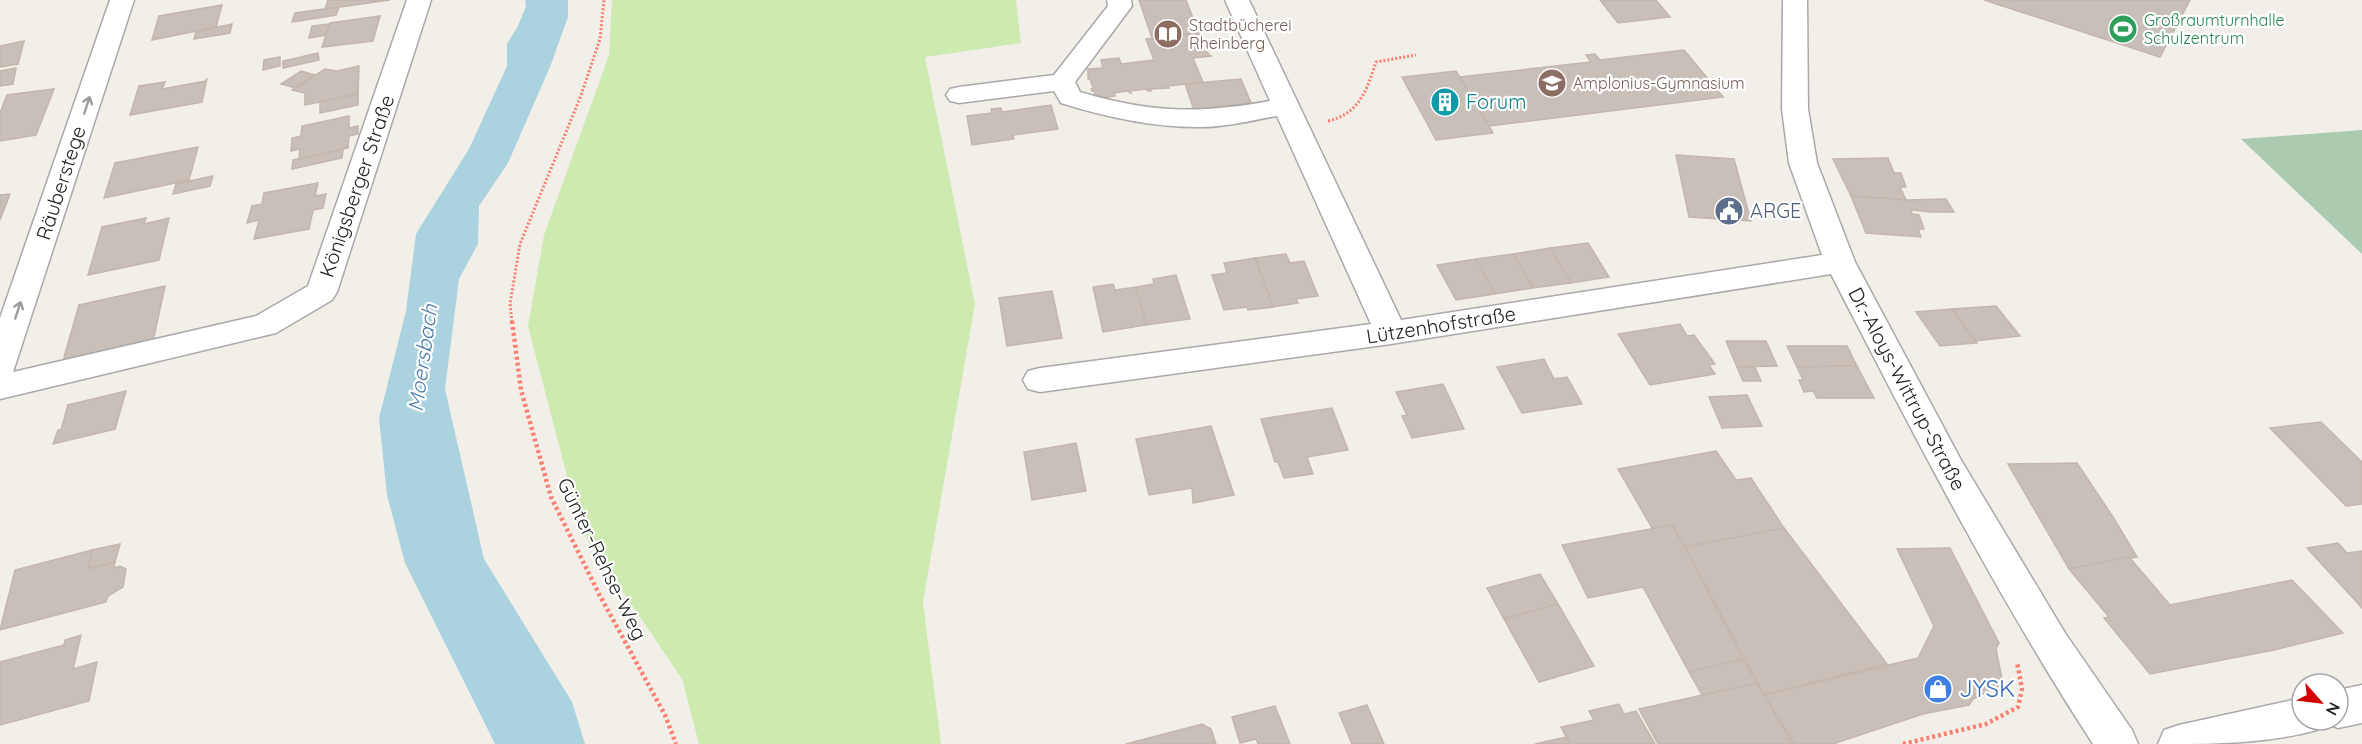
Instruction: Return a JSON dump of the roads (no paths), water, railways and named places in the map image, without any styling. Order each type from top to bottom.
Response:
[{"type":"street","name":"Räuberstege","points":[[0,366],[122,0]]},
{"type":"street","name":"Königsberger Straße","points":[[0,387],[265,325],[321,292],[419,0]]},
{"type":"street","points":[[959,95],[1062,82],[1120,6],[1119,0]]},
{"type":"street","points":[[1237,0],[1391,333]]},
{"type":"street","name":"Dr.-Aloys-Wittrup-Straße","points":[[1795,0],[1795,109],[1803,163],[1840,262],[1948,470],[2051,645],[2117,744]]},
{"type":"street","points":[[1062,82],[1070,97],[1103,108],[1205,119],[1291,116]]},
{"type":"street","name":"Lützenhofstraße","points":[[1040,380],[1391,333],[1840,262]]},
{"type":"street","points":[[2178,744],[2226,739],[2290,720]]},
{"type":"water","name":"Moersbach","points":[[525,0],[568,0],[568,17],[550,67],[508,163],[479,206],[478,244],[459,279],[445,389],[484,559],[572,702],[585,744],[495,744],[405,563],[387,495],[379,418],[406,311],[416,234],[469,149],[507,66],[507,44],[518,26],[526,6]]},
{"type":"place","name":"Großraumturnhalle Schulzentrum","points":[[2123,29]]},
{"type":"place","name":"Stadtbücherei Rheinberg","points":[[1168,34]]},
{"type":"place","name":"Amplonius-Gymnasium","points":[[1552,83]]},
{"type":"place","name":"Forum","points":[[1445,102]]},
{"type":"place","name":"ARGE","points":[[1729,211]]},
{"type":"place","name":"JYSK","points":[[1938,689]]}]
